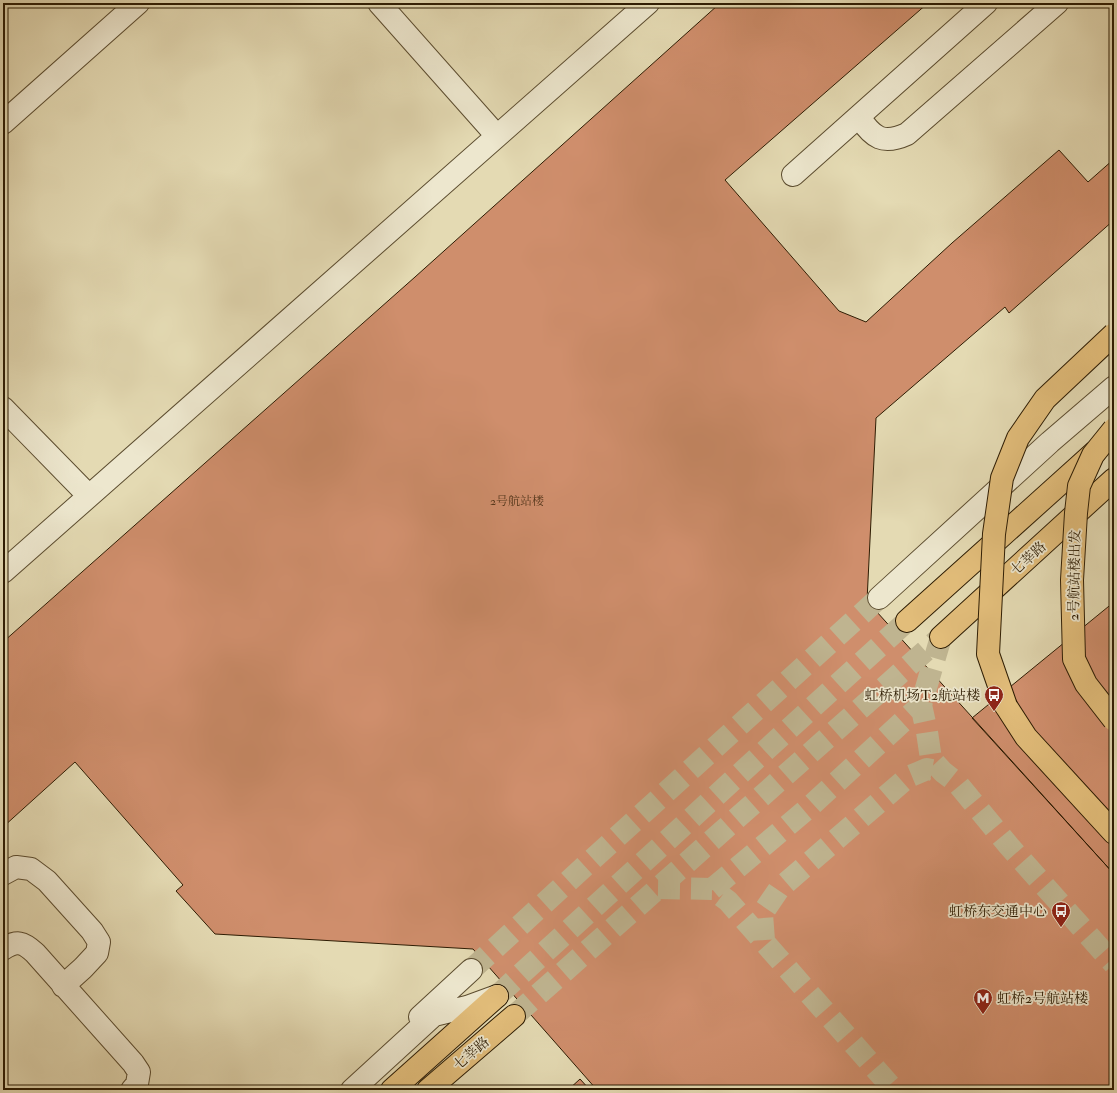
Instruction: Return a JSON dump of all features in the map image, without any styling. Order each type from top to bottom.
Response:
[{"type":"main road","points":[[1114,334],[1045,399],[1018,438],[1002,478],[994,534],[988,654],[1006,706],[1026,736],[1114,833]]},
{"type":"main road","name":"2号航站楼出发","points":[[1114,429],[1093,456],[1079,486],[1072,580],[1074,659],[1086,684],[1114,720]]},
{"type":"main road","points":[[907,621],[1114,435]]},
{"type":"main road","name":"七莘路","points":[[941,637],[1114,479]]},
{"type":"main road","points":[[392,1090],[496,996]]},
{"type":"main road","name":"七莘路","points":[[428,1090],[514,1016],[443,1090]]},
{"type":"street","points":[[3,123],[138,3]]},
{"type":"street","points":[[379,3],[497,136]]},
{"type":"street","points":[[3,572],[648,3]]},
{"type":"street","points":[[793,175],[986,3]]},
{"type":"street","points":[[859,116],[864,124],[876,135],[887,140],[896,139],[907,134],[1057,3]]},
{"type":"street","points":[[879,598],[1114,386]]},
{"type":"street","points":[[3,408],[89,496]]},
{"type":"street","points":[[3,874],[16,867],[31,869],[47,881],[92,931],[99,942],[97,953],[63,986]]},
{"type":"street","points":[[3,949],[9,945],[19,943],[26,945],[133,1063],[138,1072],[136,1084],[132,1090]]},
{"type":"street","points":[[342,1090],[471,970]]},
{"type":"street","points":[[352,1090],[434,1014],[467,1007],[496,996]]},
{"type":"building","points":[[719,3],[928,3],[725,180],[839,311],[866,322],[952,243],[1059,150],[1088,182],[1114,159],[1114,220],[1009,313],[1005,307],[876,418],[867,601],[1114,874],[1114,1090],[597,1090],[473,949],[215,934],[176,891],[183,885],[75,762],[3,827],[3,642],[415,277]]},
{"type":"building","points":[[1114,602],[1114,874],[972,718]]},
{"type":"building","points":[[580,1079],[590,1090],[568,1090]]},
{"type":"tunnel","points":[[471,970],[879,598]]},
{"type":"tunnel","points":[[497,996],[907,621]]},
{"type":"tunnel","points":[[941,637],[921,705],[931,759],[943,772],[957,783],[1009,846],[1114,964]]},
{"type":"tunnel","points":[[514,1016],[941,637]]},
{"type":"tunnel","points":[[712,889],[806,810],[921,705]]},
{"type":"tunnel","points":[[764,940],[762,914],[779,889],[908,777],[927,769],[943,772]]},
{"type":"tunnel","points":[[658,888],[712,889],[728,901],[894,1090]]},
{"type":"place","name":"虹桥机场T2航站楼","points":[[994,712]]},
{"type":"place","name":"虹桥东交通中心","points":[[1061,928]]},
{"type":"place","name":"虹桥2号航站楼","points":[[983,1015]]}]
